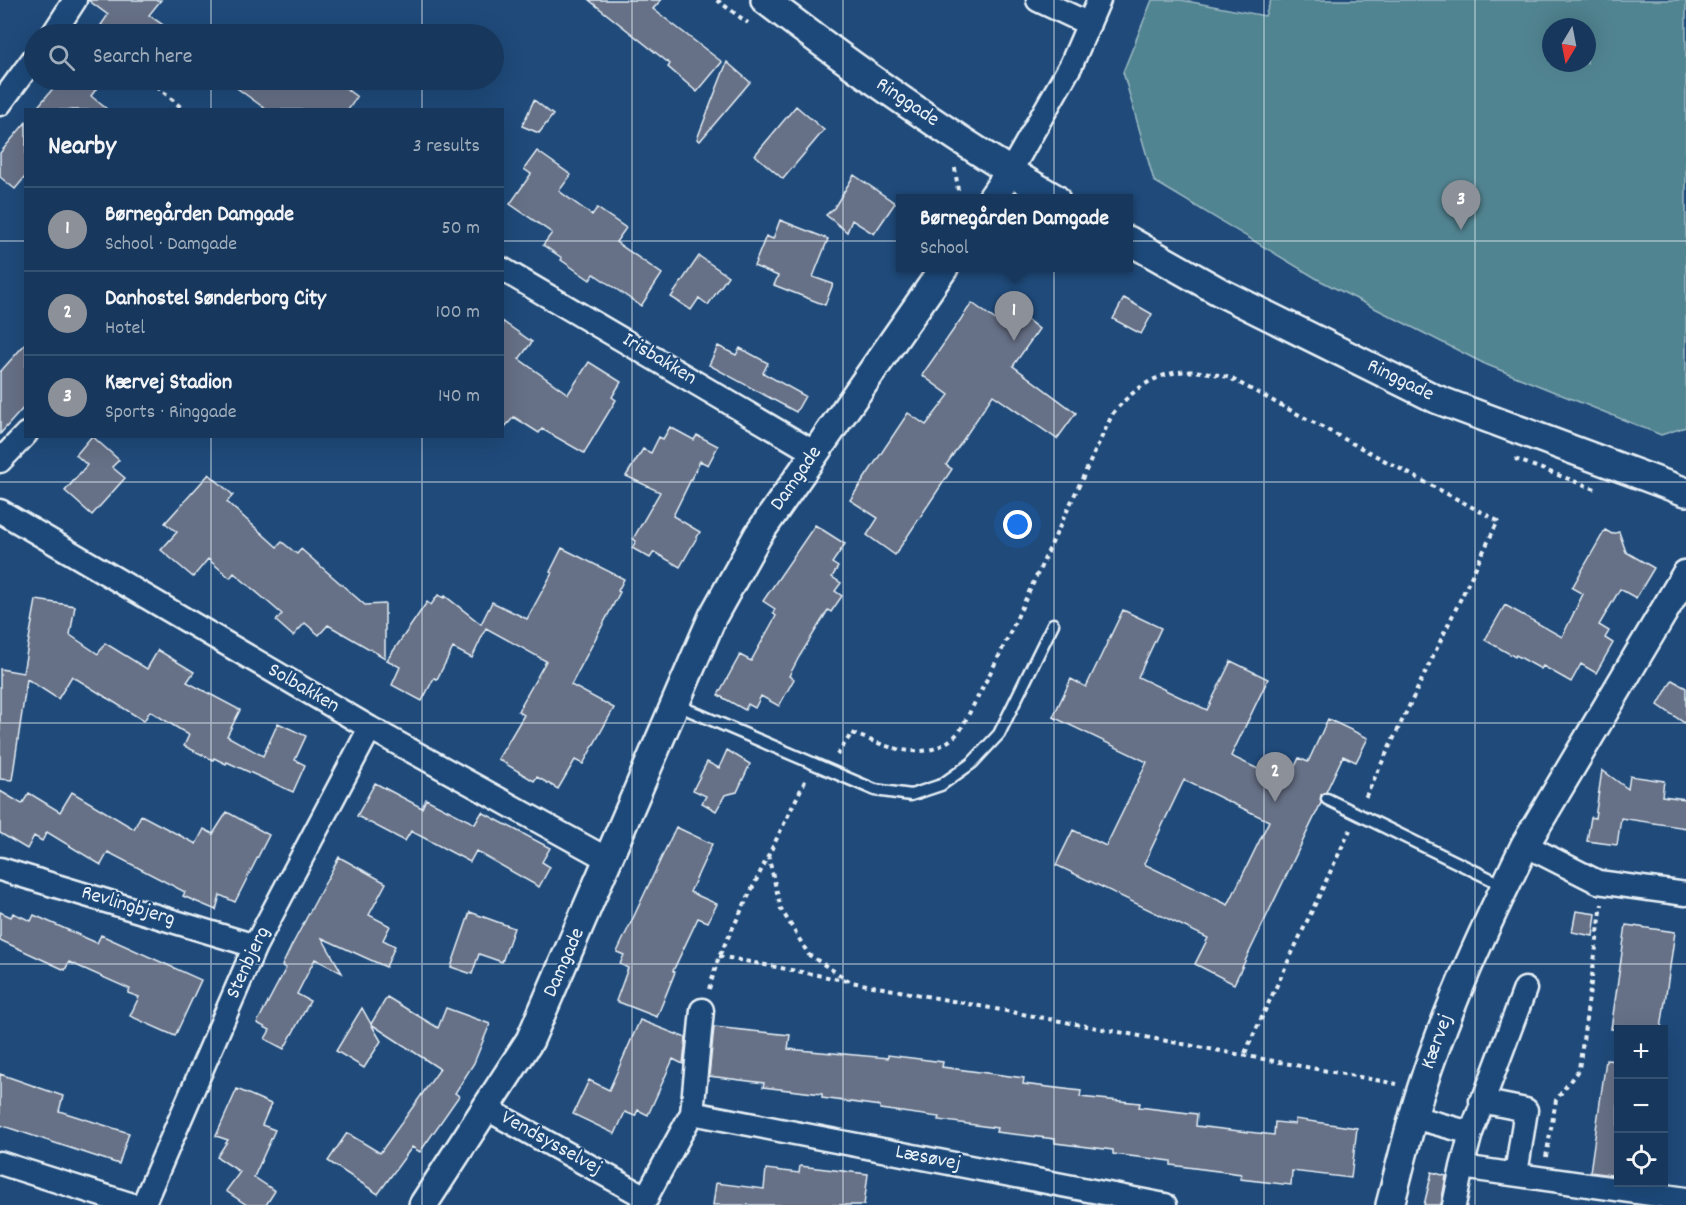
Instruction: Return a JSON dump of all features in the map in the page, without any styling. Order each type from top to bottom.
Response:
[{"type":"street","points":[[59,24],[75,0]]},
{"type":"street","name":"Ringgade","points":[[765,0],[833,53],[1010,172],[1048,194]]},
{"type":"street","points":[[1038,0],[1089,24]]},
{"type":"street","points":[[995,194],[1010,172],[1071,64],[1099,0]]},
{"type":"street","points":[[0,104],[24,72]]},
{"type":"street","name":"Ringgade","points":[[1133,243],[1220,292],[1436,399],[1686,492]]},
{"type":"street","name":"Irisbakken","points":[[504,270],[815,453]]},
{"type":"street","name":"Damgade","points":[[423,1205],[530,1040],[712,616],[758,535],[941,272]]},
{"type":"street","points":[[0,461],[24,436]]},
{"type":"street","name":"Solbakken","points":[[0,511],[370,728],[609,860]]},
{"type":"street","name":"Kærvej","points":[[1390,1205],[1421,1089],[1456,993],[1505,886],[1525,845],[1686,574]]},
{"type":"street","name":"Stenbjerg","points":[[143,1205],[255,946],[370,728]]},
{"type":"street","points":[[1525,845],[1605,883],[1686,894]]},
{"type":"street","name":"Revlingbjerg","points":[[0,869],[255,946]]},
{"type":"street","points":[[1454,1205],[1462,1167],[1481,1101],[1525,989]]},
{"type":"street","name":"Vendsysselvej","points":[[487,1109],[644,1201],[692,1113],[702,1010]]},
{"type":"street","points":[[1481,1101],[1526,1110],[1516,1174]]},
{"type":"street","name":"Læsøvej","points":[[692,1113],[1165,1205]]},
{"type":"street","points":[[1413,1117],[1471,1133]]},
{"type":"street","points":[[0,1164],[133,1205]]},
{"type":"street","points":[[1462,1167],[1686,1199],[1685,1205]]},
{"type":"lane","points":[[674,703],[875,790],[911,795],[941,785],[972,763],[999,734],[1053,624]]},
{"type":"lane","points":[[1327,799],[1505,886]]},
{"type":"path","points":[[161,90],[182,108]]},
{"type":"path","points":[[702,1010],[719,956],[814,764],[834,760],[852,733],[914,753],[936,748],[952,740],[960,730],[999,656],[1113,413],[1129,394],[1159,378],[1183,370],[1206,371],[1230,378],[1498,521],[1245,1053]]},
{"type":"path","points":[[768,855],[781,909],[809,955],[851,982]]},
{"type":"path","points":[[1543,1178],[1556,1100],[1579,1069],[1605,883]]},
{"type":"path","points":[[719,956],[1245,1053],[1421,1089]]},
{"type":"green space","points":[[1152,0],[1181,0],[1265,16],[1271,0],[1686,0],[1686,427],[1661,435],[1485,364],[1319,280],[1154,181],[1123,72]]},
{"type":"building","points":[[88,0],[161,0],[149,15],[162,24],[102,24],[108,15]]},
{"type":"building","points":[[589,0],[661,0],[653,9],[722,62],[697,92],[668,67],[670,64]]},
{"type":"building","points":[[727,62],[750,82],[700,141],[697,139]]},
{"type":"building","points":[[52,90],[96,90],[91,96],[106,108],[37,108]]},
{"type":"building","points":[[240,90],[348,90],[357,97],[349,108],[264,108]]},
{"type":"building","points":[[534,100],[553,115],[539,133],[522,126]]},
{"type":"building","points":[[796,106],[824,130],[783,179],[755,155]]},
{"type":"building","points":[[24,124],[24,178],[15,189],[0,177],[0,153]]},
{"type":"building","points":[[537,151],[571,175],[559,191],[592,215],[597,208],[626,228],[616,242],[662,274],[641,306],[594,274],[590,280],[561,260],[562,258],[543,245],[552,233],[510,204],[531,174],[524,169]]},
{"type":"building","points":[[854,175],[895,203],[874,234],[852,220],[847,232],[826,215],[834,208]]},
{"type":"building","points":[[780,220],[828,239],[813,277],[833,284],[825,305],[774,285],[778,276],[754,266],[766,236],[773,239]]},
{"type":"building","points":[[699,256],[728,276],[708,305],[699,298],[691,310],[671,297]]},
{"type":"building","points":[[1124,298],[1152,314],[1141,334],[1113,319]]},
{"type":"building","points":[[972,303],[1000,323],[1011,307],[1039,329],[1013,366],[1076,413],[1057,439],[993,395],[946,465],[952,469],[895,555],[867,535],[878,518],[850,500],[908,413],[926,425],[949,395],[922,375]]},
{"type":"building","points":[[504,322],[532,342],[519,359],[568,394],[589,362],[621,382],[612,397],[616,400],[584,453],[542,429],[539,433],[514,417],[504,428]]},
{"type":"building","points":[[24,345],[24,407],[0,434],[0,372]]},
{"type":"building","points":[[718,346],[736,355],[740,348],[768,363],[763,373],[805,396],[796,412],[709,365]]},
{"type":"building","points":[[670,427],[694,440],[697,435],[718,446],[708,465],[700,461],[673,516],[700,532],[680,567],[654,552],[650,558],[632,548],[636,541],[633,539],[660,492],[626,476],[643,449],[651,453],[659,437],[663,439]]},
{"type":"building","points":[[90,438],[94,438],[119,460],[112,467],[125,478],[92,515],[65,491],[87,465],[76,455]]},
{"type":"building","points":[[209,474],[233,495],[227,502],[277,547],[282,542],[297,554],[301,549],[365,605],[385,604],[385,658],[328,625],[319,635],[305,623],[293,636],[276,621],[282,614],[234,573],[230,578],[208,559],[193,577],[161,550],[177,532],[165,523]]},
{"type":"building","points":[[815,525],[845,544],[832,563],[838,567],[832,577],[841,583],[835,591],[842,596],[831,612],[828,610],[799,657],[789,676],[794,679],[779,706],[761,696],[755,708],[748,704],[745,710],[718,695],[740,655],[751,661],[776,616],[773,613],[775,609],[763,601]]},
{"type":"building","points":[[1605,530],[1612,534],[1619,532],[1626,552],[1654,568],[1636,598],[1620,589],[1599,625],[1609,631],[1605,638],[1613,643],[1596,673],[1581,664],[1571,682],[1543,666],[1541,669],[1516,655],[1515,657],[1485,640],[1505,605],[1562,637],[1583,594],[1572,588]]},
{"type":"building","points":[[562,548],[624,579],[618,591],[620,592],[571,685],[614,708],[583,764],[575,760],[558,789],[537,777],[534,781],[498,759],[524,715],[518,711],[546,661],[486,628],[472,658],[453,648],[437,679],[434,678],[422,701],[392,685],[400,667],[387,660],[427,602],[431,605],[438,595],[444,598],[445,596],[481,624],[492,602],[527,619],[552,573],[550,572]]},
{"type":"building","points":[[36,600],[75,606],[70,635],[98,654],[105,643],[147,669],[158,650],[194,672],[187,682],[240,710],[227,736],[263,756],[278,723],[306,736],[295,760],[305,765],[293,792],[227,762],[226,764],[214,758],[213,760],[184,746],[189,735],[150,711],[144,721],[72,676],[58,699],[27,679],[12,780],[0,779],[0,669],[23,673]]},
{"type":"building","points":[[1123,610],[1161,628],[1138,677],[1207,710],[1231,661],[1268,679],[1231,756],[1287,783],[1299,758],[1308,762],[1328,719],[1368,738],[1356,762],[1343,756],[1326,792],[1321,795],[1321,803],[1234,984],[1195,964],[1208,938],[1056,865],[1073,830],[1106,846],[1147,762],[1053,717],[1071,679],[1086,687]],"holes":[[[1184,780],[1269,821],[1228,905],[1144,864]]]},
{"type":"building","points":[[1672,680],[1686,688],[1686,724],[1658,705]]},
{"type":"building","points":[[727,750],[750,764],[737,792],[725,795],[716,811],[702,803],[706,796],[693,790],[707,762],[719,768]]},
{"type":"building","points":[[1602,770],[1628,789],[1630,776],[1664,781],[1662,796],[1686,799],[1686,828],[1621,818],[1617,845],[1587,841],[1591,817],[1595,818]]},
{"type":"building","points":[[375,783],[422,808],[426,799],[475,824],[482,812],[550,848],[542,862],[550,867],[539,887],[476,851],[470,862],[411,831],[405,841],[357,816]]},
{"type":"building","points":[[0,791],[22,804],[29,793],[60,812],[72,792],[134,829],[141,815],[196,844],[204,829],[213,834],[227,812],[269,835],[235,902],[220,895],[216,910],[183,896],[185,892],[108,852],[101,865],[47,832],[42,841],[34,836],[27,849],[0,833]]},
{"type":"building","points":[[676,827],[712,844],[690,892],[717,904],[708,922],[698,918],[673,971],[675,972],[657,1017],[616,1001],[628,968],[620,964],[624,955],[617,952]]},
{"type":"building","points":[[339,857],[386,883],[369,915],[390,926],[383,940],[395,946],[386,967],[322,938],[342,973],[315,959],[297,994],[310,1001],[284,1049],[265,1039],[270,1030],[257,1023],[286,968],[282,966],[291,947]]},
{"type":"building","points":[[1576,911],[1596,914],[1593,936],[1572,932]]},
{"type":"building","points":[[0,912],[11,917],[13,913],[31,921],[34,915],[97,943],[101,935],[201,980],[175,1036],[130,1016],[139,997],[128,993],[130,989],[69,962],[65,970],[0,940]]},
{"type":"building","points":[[470,912],[514,928],[502,962],[479,954],[472,974],[451,967]]},
{"type":"building","points":[[1626,925],[1675,932],[1662,1025],[1614,1025],[1614,1029],[1611,1029]]},
{"type":"building","points":[[387,997],[438,1028],[446,1008],[490,1024],[474,1063],[455,1093],[459,1096],[420,1152],[412,1147],[378,1194],[328,1161],[347,1133],[380,1153],[440,1069],[371,1024]]},
{"type":"building","points":[[362,1008],[381,1041],[364,1068],[336,1051]]},
{"type":"building","points":[[640,1020],[686,1038],[683,1064],[673,1059],[648,1115],[638,1110],[635,1116],[625,1112],[615,1134],[573,1114],[589,1080],[609,1090]]},
{"type":"building","points":[[714,1027],[790,1035],[788,1049],[888,1058],[888,1055],[943,1062],[942,1067],[1024,1078],[1023,1084],[1081,1091],[1080,1097],[1140,1103],[1139,1107],[1197,1114],[1196,1126],[1274,1135],[1275,1122],[1295,1124],[1295,1119],[1357,1128],[1351,1178],[1292,1171],[1291,1185],[1240,1179],[1241,1174],[1171,1165],[1171,1161],[1113,1154],[1113,1150],[1055,1143],[1055,1139],[996,1132],[997,1128],[938,1120],[939,1117],[822,1098],[822,1094],[763,1087],[764,1083],[709,1076]]},
{"type":"building","points":[[1606,1060],[1614,1061],[1614,1175],[1590,1172]]},
{"type":"building","points":[[0,1074],[63,1096],[59,1111],[129,1133],[119,1164],[0,1125]]},
{"type":"building","points":[[237,1089],[271,1104],[262,1125],[275,1130],[254,1177],[275,1191],[266,1205],[247,1205],[226,1191],[240,1172],[217,1157],[228,1140],[216,1136]]},
{"type":"building","points":[[800,1166],[868,1174],[864,1205],[713,1205],[716,1183],[764,1189],[766,1169],[799,1173]]},
{"type":"building","points":[[1432,1172],[1446,1176],[1441,1205],[1424,1205]]},
{"type":"place","name":"Kærvej Stadion","points":[[1461,230]]},
{"type":"place","name":"Børnegården Damgade","points":[[1014,341]]},
{"type":"place","name":"Danhostel Sønderborg City","points":[[1275,802]]}]
